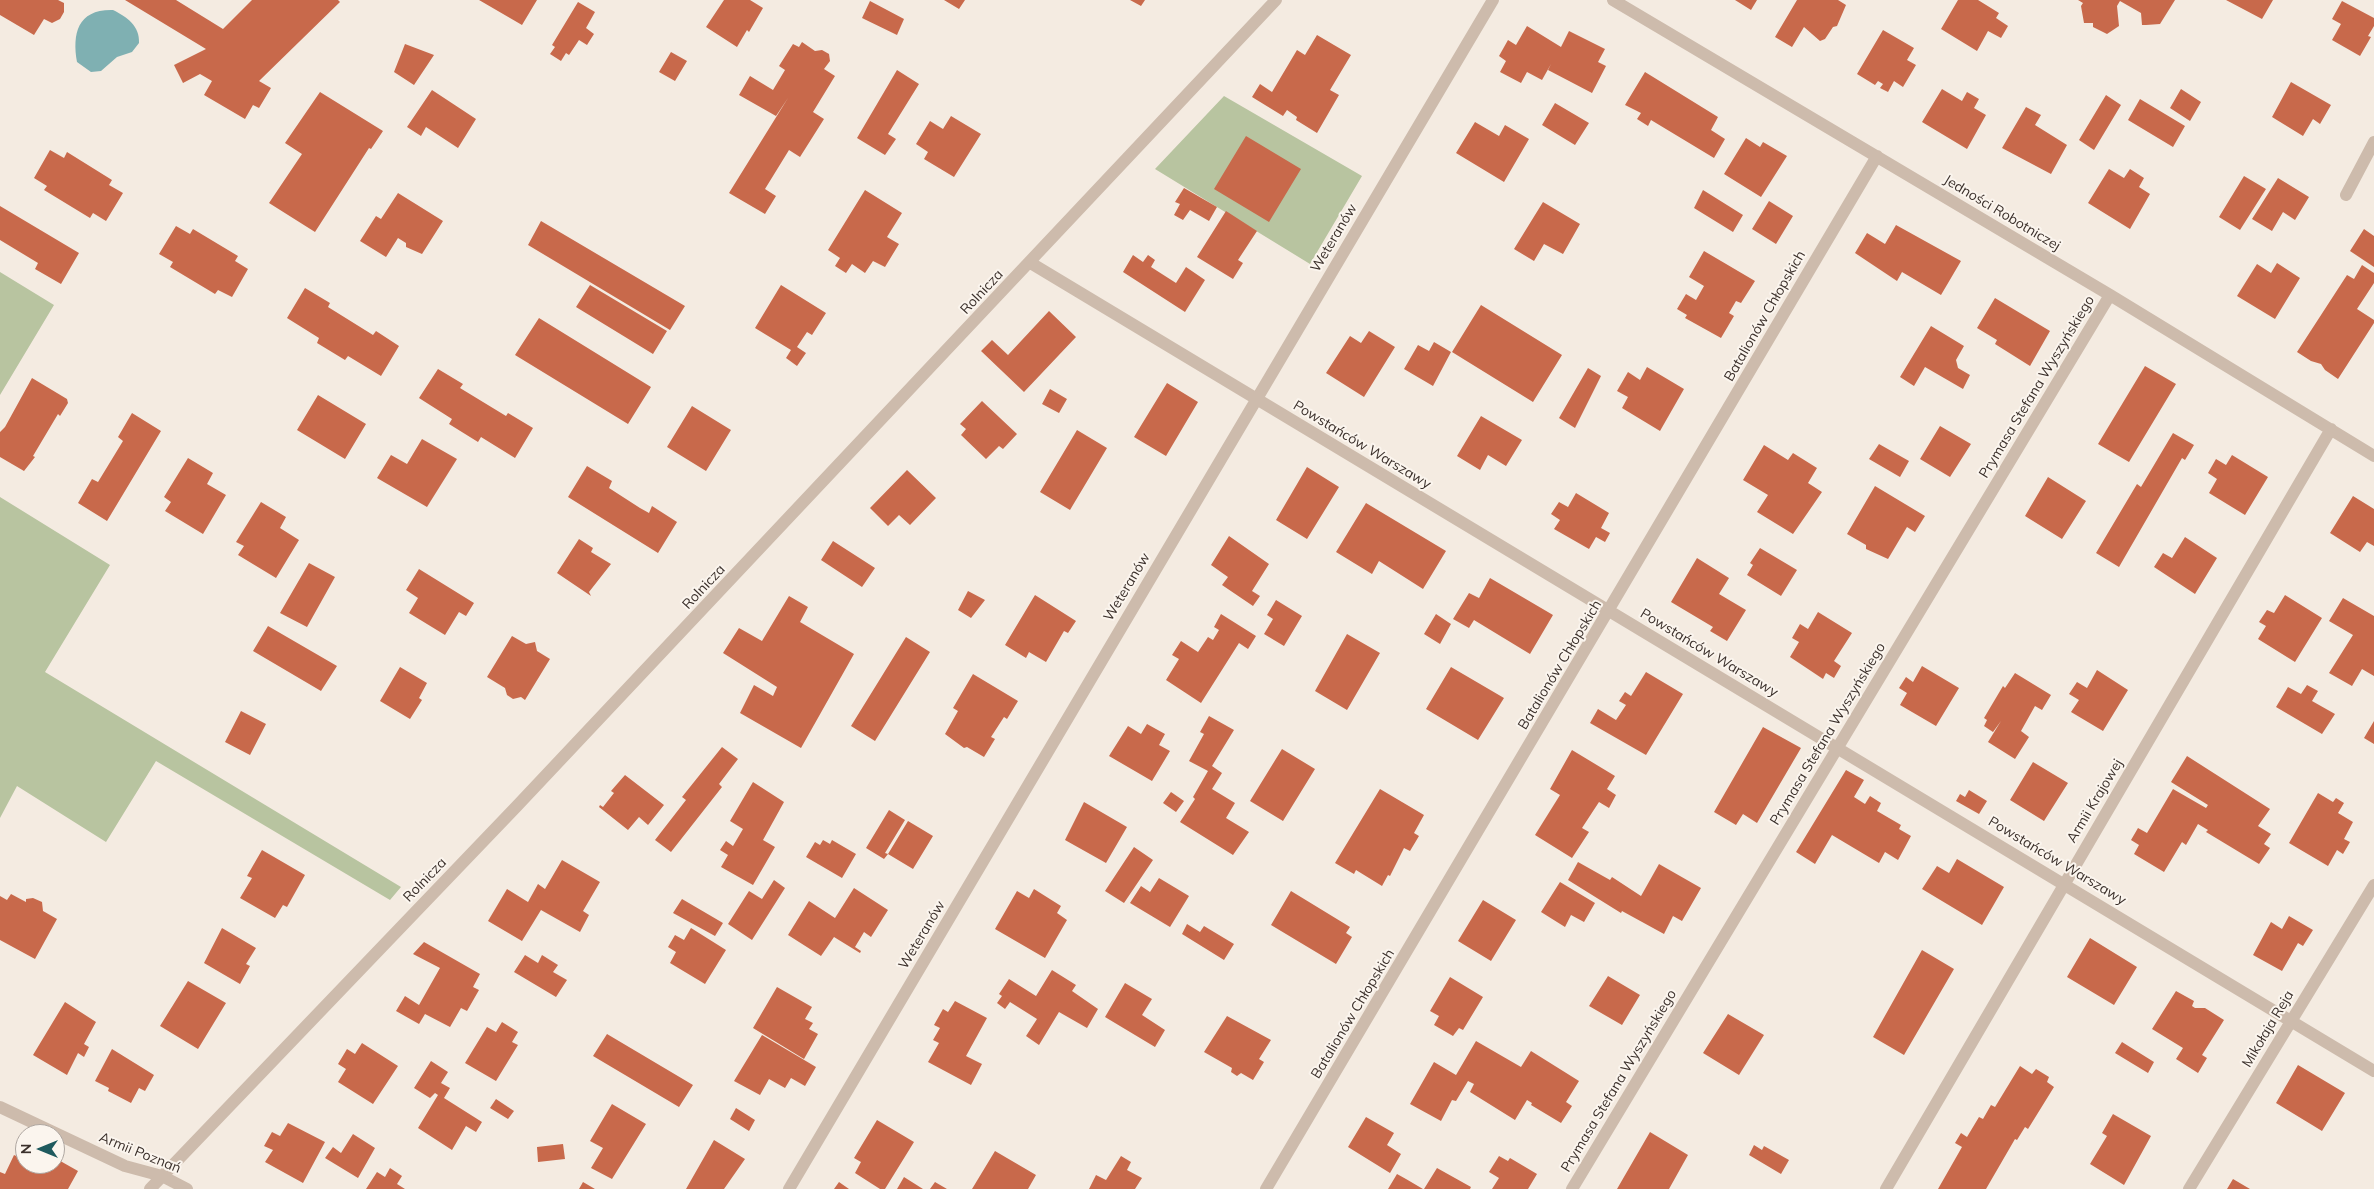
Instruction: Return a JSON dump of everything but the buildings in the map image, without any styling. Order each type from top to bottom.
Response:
[{"type":"street","name":"Rolnicza","points":[[150,1189],[516,807],[1276,0]]},
{"type":"street","name":"Weteranów","points":[[789,1189],[1493,0]]},
{"type":"street","name":"Jedności Robotniczej","points":[[1613,0],[2110,295],[2374,456]]},
{"type":"street","points":[[2346,195],[2374,142]]},
{"type":"street","name":"Batalionów Chłopskich","points":[[1266,1189],[1877,156]]},
{"type":"street","name":"Powstańców Warszawy","points":[[1029,262],[2374,1070]]},
{"type":"street","name":"Prymasa Stefana Wyszyńskiego","points":[[1572,1189],[2110,295]]},
{"type":"street","name":"Armii Krajowej","points":[[1886,1189],[2331,429]]},
{"type":"street","name":"Mikołaja Reja","points":[[2189,1189],[2374,885]]},
{"type":"street","name":"Armii Poznań","points":[[0,1107],[125,1166],[162,1176],[187,1189]]},
{"type":"green space","points":[[1224,96],[1362,176],[1310,264],[1155,169]]},
{"type":"green space","points":[[0,272],[54,305],[0,395]]},
{"type":"green space","points":[[0,497],[110,565],[45,672],[401,887],[390,900],[156,761],[106,842],[17,786],[0,818]]},
{"type":"water","points":[[113,10],[132,23],[139,37],[139,43],[132,52],[117,57],[101,71],[91,72],[77,62],[77,33],[85,18],[101,11]]}]
